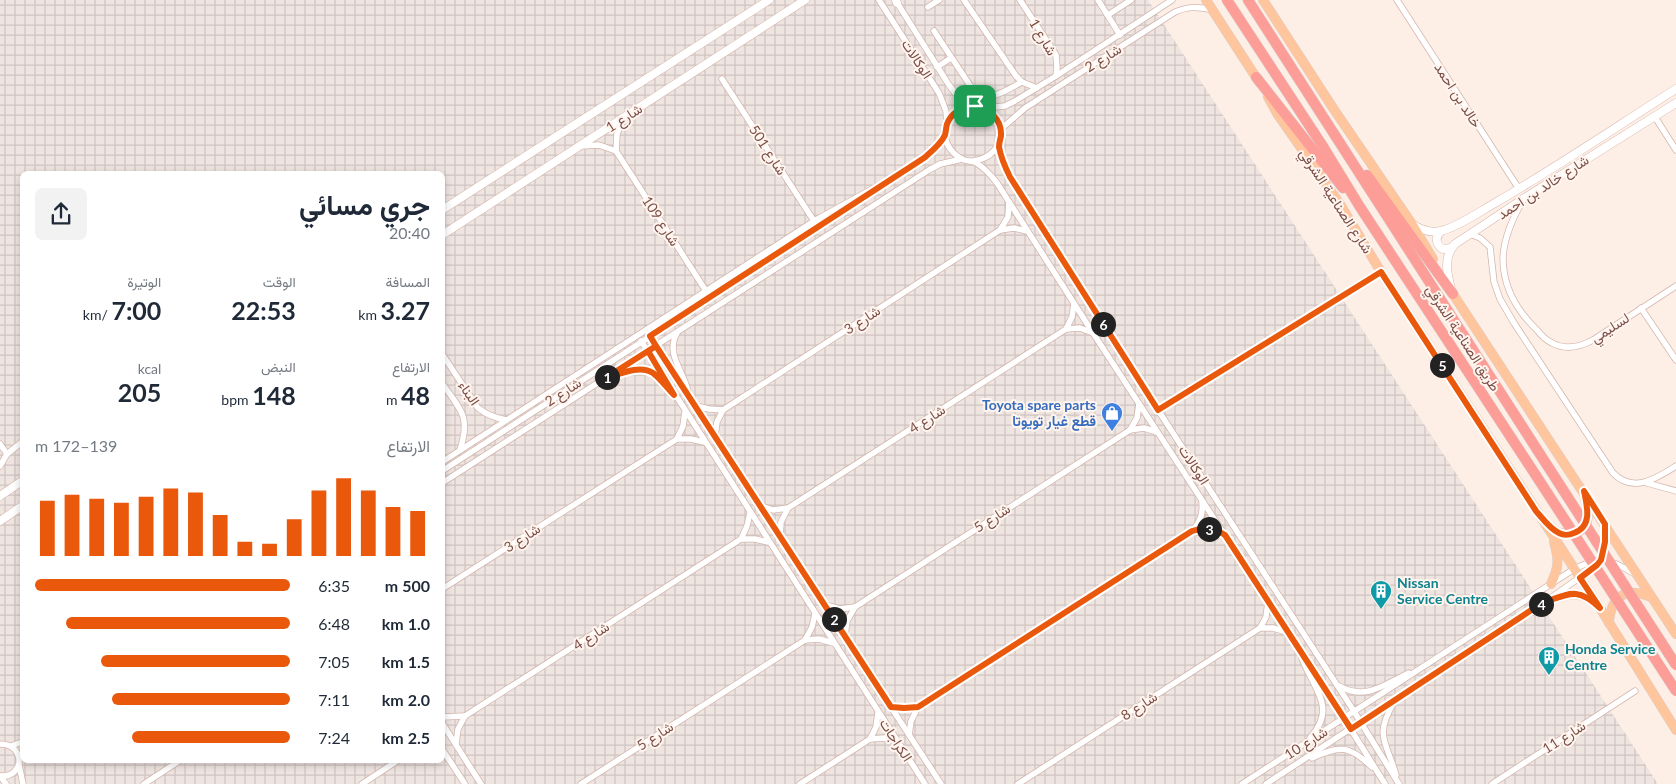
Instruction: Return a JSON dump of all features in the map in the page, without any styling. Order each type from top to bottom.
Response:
[{"type":"highway","name":"طريق الصناعية الشرقي","points":[[1227,0],[1676,691]]},
{"type":"highway","name":"طريق الصناعية الشرقي","points":[[1248,0],[1676,665]]},
{"type":"highway","points":[[1256,77],[1284,111],[1332,176],[1360,207]]},
{"type":"highway","points":[[1336,138],[1372,181],[1427,261],[1453,294]]},
{"type":"main road","name":"شارع الصناعية الشرقي","points":[[1206,0],[1256,77],[1278,115],[1340,204],[1381,272],[1600,608],[1676,730]]},
{"type":"main road","points":[[1263,0],[1333,108],[1412,224],[1453,294],[1676,634]]},
{"type":"main road","points":[[1536,511],[1553,530],[1560,534],[1567,535],[1578,532],[1584,527],[1588,516],[1584,491]]},
{"type":"main road","points":[[1551,584],[1557,570],[1558,561],[1552,535]]},
{"type":"main road","points":[[1609,623],[1610,610],[1614,602],[1620,597],[1627,593],[1635,592],[1652,597]]},
{"type":"main road","points":[[1542,603],[1566,595],[1578,594],[1587,597],[1600,608]]},
{"type":"street","name":"شارع 1","points":[[445,208],[768,0]]},
{"type":"street","name":"شارع 1","points":[[445,232],[805,0]]},
{"type":"street","points":[[795,6],[809,0]]},
{"type":"street","name":"الوكالات","points":[[879,0],[939,93],[948,122]]},
{"type":"street","points":[[928,7],[939,0]]},
{"type":"street","points":[[964,0],[1016,76],[1022,82],[1037,88]]},
{"type":"street","name":"شارع 1","points":[[1020,0],[1056,55],[1056,76]]},
{"type":"street","points":[[1098,0],[1120,34]]},
{"type":"street","points":[[1108,15],[1131,0]]},
{"type":"street","name":"شارع 2","points":[[984,108],[1005,106],[1037,88],[1172,0]]},
{"type":"street","name":"خالد بن احمد","points":[[1397,0],[1519,189]]},
{"type":"street","name":"الوكالات","points":[[896,1],[937,67],[956,92],[975,106]]},
{"type":"street","name":"شارع 2","points":[[1000,129],[1025,108],[1175,12],[1186,7],[1212,10]]},
{"type":"street","points":[[934,31],[973,90],[983,96],[995,96],[1022,82]]},
{"type":"street","points":[[937,67],[951,58]]},
{"type":"street","name":"شارع 501","points":[[722,79],[814,221]]},
{"type":"street","name":"شارع خالد بن احمد","points":[[1441,231],[1454,226],[1519,189],[1676,89]]},
{"type":"street","name":"شارع خالد بن احمد","points":[[1452,248],[1523,199],[1676,103]]},
{"type":"street","points":[[967,106],[975,106],[984,108],[995,116],[1000,129],[999,144],[989,157],[973,161],[962,159],[950,150],[945,135],[952,115],[967,106]]},
{"type":"street","points":[[1655,116],[1676,150]]},
{"type":"street","points":[[580,146],[599,145],[616,151],[617,134],[624,118]]},
{"type":"street","name":"شارع 2","points":[[445,469],[886,184],[924,158],[945,135]]},
{"type":"street","name":"الوكالات","points":[[999,144],[1004,165],[1010,177],[1399,783]]},
{"type":"street","name":"شارع 109","points":[[616,151],[706,290]]},
{"type":"street","name":"شارع 2","points":[[445,481],[929,170],[940,164],[962,159]]},
{"type":"street","name":"الوكالات","points":[[973,161],[997,183],[1385,784]]},
{"type":"street","name":"شارع 2","points":[[445,460],[814,221],[864,193],[886,184]]},
{"type":"street","name":"لسليمي","points":[[1523,199],[1507,233],[1503,259],[1504,273],[1516,304],[1525,318],[1544,338],[1552,343],[1561,346],[1584,345],[1676,286]]},
{"type":"street","points":[[1000,230],[1008,217],[1009,202]]},
{"type":"street","points":[[1412,224],[1427,231],[1441,231],[1437,238],[1439,246],[1443,249],[1452,248]]},
{"type":"street","points":[[1000,230],[1014,228],[1027,231]]},
{"type":"street","name":"شارع 3","points":[[723,410],[1000,230]]},
{"type":"street","points":[[1470,234],[1480,238],[1490,247],[1494,282],[1500,298],[1514,323],[1610,469],[1621,480],[1634,484],[1645,483],[1676,490]]},
{"type":"street","points":[[1452,248],[1446,266],[1453,294]]},
{"type":"street","points":[[1158,410],[1381,272]]},
{"type":"street","points":[[1066,329],[1072,317],[1074,304]]},
{"type":"street","points":[[1641,308],[1676,360]]},
{"type":"street","points":[[1066,329],[1080,328],[1093,333]]},
{"type":"street","name":"شارع 4","points":[[788,508],[1066,329]]},
{"type":"street","name":"الكراجات","points":[[679,331],[674,340],[673,352],[675,362],[687,386],[689,397]]},
{"type":"street","name":"الكراجات","points":[[650,336],[941,784]]},
{"type":"street","name":"الكراجات","points":[[641,341],[924,784]]},
{"type":"street","name":"البناء","points":[[445,358],[478,408],[484,413],[506,420]]},
{"type":"street","name":"شارع 2","points":[[604,379],[635,369],[648,370],[674,395]]},
{"type":"street","name":"البناء","points":[[445,388],[465,419],[465,435],[460,450]]},
{"type":"street","points":[[1130,430],[1137,418],[1139,404]]},
{"type":"street","points":[[695,405],[723,410],[717,422],[715,436]]},
{"type":"street","points":[[685,412],[683,426],[677,439],[691,439],[705,443]]},
{"type":"street","points":[[1130,430],[1144,428],[1158,432]]},
{"type":"street","name":"شارع 5","points":[[855,607],[1130,430]]},
{"type":"street","name":"شارع 3","points":[[445,587],[677,439]]},
{"type":"street","points":[[0,444],[7,454]]},
{"type":"street","points":[[0,466],[7,454],[20,444]]},
{"type":"street","points":[[1645,483],[1676,466]]},
{"type":"street","points":[[0,496],[20,482]]},
{"type":"street","points":[[891,707],[918,707],[1192,531],[1200,521],[1202,499]]},
{"type":"street","points":[[760,505],[773,510],[788,508]]},
{"type":"street","points":[[0,521],[20,507]]},
{"type":"street","points":[[780,536],[781,522],[788,508]]},
{"type":"street","points":[[750,512],[747,526],[741,539],[769,542]]},
{"type":"street","points":[[1605,524],[1605,542],[1601,560],[1615,564],[1639,577]]},
{"type":"street","points":[[1192,531],[1206,528],[1225,535]]},
{"type":"street","name":"شارع 4","points":[[466,716],[741,539]]},
{"type":"street","name":"شارع 10","points":[[1242,784],[1574,569],[1594,560],[1601,560]]},
{"type":"street","name":"شارع 10","points":[[1266,784],[1580,578],[1601,560]]},
{"type":"street","points":[[1268,602],[1266,617],[1260,628],[1273,628],[1288,632]]},
{"type":"street","points":[[825,605],[840,609],[855,607]]},
{"type":"street","points":[[845,636],[847,621],[855,607]]},
{"type":"street","points":[[805,640],[812,628],[815,614]]},
{"type":"street","name":"شارع 8","points":[[1018,784],[1260,628]]},
{"type":"street","points":[[805,640],[819,639],[833,643]]},
{"type":"street","name":"شارع 5","points":[[581,784],[805,640]]},
{"type":"street","name":"الوكالات","points":[[1299,649],[1306,668],[1321,697],[1324,711],[1317,729],[1303,745]]},
{"type":"street","name":"شارع 10","points":[[1336,684],[1350,691],[1363,693],[1420,669]]},
{"type":"street","name":"شارع 11","points":[[1492,784],[1635,691]]},
{"type":"street","name":"الوكالات","points":[[1396,698],[1383,726],[1383,736],[1399,783]]},
{"type":"street","points":[[909,735],[918,707]]},
{"type":"street","points":[[870,739],[876,727],[878,713]]},
{"type":"street","points":[[445,717],[466,716]]},
{"type":"street","points":[[456,744],[458,729],[466,716]]},
{"type":"street","points":[[445,728],[481,784]]},
{"type":"street","points":[[800,784],[870,739],[884,738],[898,742]]},
{"type":"street","points":[[0,744],[11,746],[20,743]]},
{"type":"street","points":[[0,776],[13,773],[20,760],[18,754],[11,746]]},
{"type":"street","name":"شارع 10","points":[[1296,765],[1329,750],[1345,749],[1361,757],[1378,772]]},
{"type":"street","points":[[445,752],[465,784]]},
{"type":"street","points":[[20,763],[23,784]]},
{"type":"street","points":[[144,784],[176,763]]},
{"type":"street","points":[[362,784],[394,763]]},
{"type":"street","points":[[0,776],[6,784]]},
{"type":"shaded area","points":[[0,0],[1148,0],[1658,784],[0,784]]},
{"type":"place","name":"Toyota spare parts قطع غيار تويوتا","points":[[1112,432]]},
{"type":"place","name":"Nissan Service Centre","points":[[1381,610]]},
{"type":"place","name":"Honda Service Centre","points":[[1549,676]]},
{"type":"route","points":[[975,106],[967,106],[952,115],[945,135],[924,158],[650,336],[656,346],[604,379],[635,369],[648,370],[674,395],[648,351],[656,346],[891,707],[918,707],[1192,531],[1206,528],[1225,535],[1351,729],[1542,603],[1566,595],[1578,594],[1587,597],[1600,608],[1580,578],[1591,571],[1601,560],[1605,542],[1605,524],[1584,491],[1588,516],[1584,527],[1578,532],[1567,535],[1553,530],[1536,511],[1381,272],[1158,410],[1010,177],[1001,156],[999,122],[990,112],[975,106]]}]
